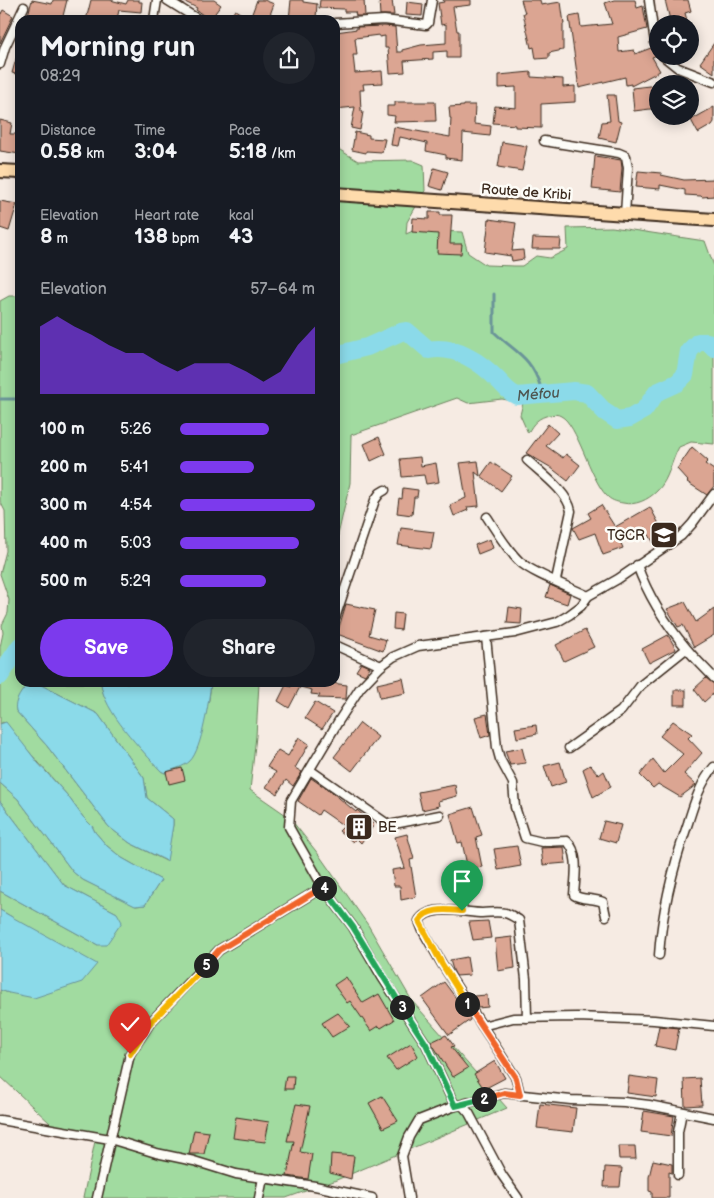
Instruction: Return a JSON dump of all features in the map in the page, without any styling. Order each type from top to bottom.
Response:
[{"type":"main road","points":[[0,171],[15,172]]},
{"type":"main road","name":"Route de Kribi","points":[[340,194],[624,214],[713,218]]},
{"type":"street","points":[[155,15],[157,0]]},
{"type":"street","points":[[167,0],[191,15]]},
{"type":"street","points":[[340,22],[384,20],[426,25],[432,0]]},
{"type":"street","points":[[650,0],[652,15]]},
{"type":"street","points":[[20,15],[24,7]]},
{"type":"street","points":[[0,64],[5,47],[15,26]]},
{"type":"street","points":[[674,65],[714,82]]},
{"type":"street","points":[[544,141],[619,153],[626,156],[628,168],[624,214]]},
{"type":"street","points":[[527,460],[564,494],[570,503],[571,511],[556,580]]},
{"type":"street","points":[[340,603],[375,500],[385,490]]},
{"type":"street","points":[[455,1106],[426,1044],[382,977],[353,927],[323,887],[289,827],[291,800],[360,688],[381,666],[393,657],[418,646],[515,633],[557,622],[581,606],[588,596],[618,579],[681,536],[714,494]]},
{"type":"street","points":[[487,516],[508,549],[521,562],[540,574],[588,596]]},
{"type":"street","points":[[637,565],[645,588],[653,602],[686,649],[714,678]]},
{"type":"street","points":[[486,637],[497,748],[500,759],[513,783],[515,807],[525,838],[542,842],[567,841],[572,846],[575,866],[574,894],[578,898],[595,899],[603,902],[606,916]]},
{"type":"street","points":[[340,647],[381,666]]},
{"type":"street","points":[[635,687],[686,649]]},
{"type":"street","points":[[569,748],[621,711],[640,685],[686,649]]},
{"type":"street","points":[[310,770],[389,825],[440,814]]},
{"type":"street","points":[[659,955],[661,923],[673,870],[699,791],[713,770]]},
{"type":"street","points":[[97,1198],[130,1054],[150,1023],[219,950],[323,887]]},
{"type":"street","points":[[520,1095],[516,1078],[442,964],[423,931],[419,921],[422,916],[442,910],[481,913],[498,912],[511,914],[518,920],[526,979],[526,1018]]},
{"type":"street","points":[[482,1026],[513,1018],[577,1016],[654,1020],[714,1026]]},
{"type":"street","points":[[409,1198],[402,1156],[418,1120],[455,1106],[504,1093],[571,1100],[649,1104],[714,1118]]},
{"type":"street","points":[[455,1106],[462,1105],[469,1113],[502,1175],[518,1198]]},
{"type":"street","points":[[678,1175],[678,1132],[682,1112]]},
{"type":"street","points":[[0,1120],[110,1139],[236,1174],[315,1186],[372,1198]]},
{"type":"street","points":[[259,1198],[263,1178]]},
{"type":"green space","points":[[340,150],[358,161],[412,160],[424,165],[425,191],[407,222],[406,234],[415,230],[462,232],[468,253],[486,265],[522,266],[536,256],[550,258],[568,249],[567,228],[612,227],[705,241],[714,266],[714,444],[691,442],[679,447],[661,487],[650,497],[632,504],[613,501],[606,495],[594,477],[573,429],[567,421],[559,415],[546,416],[534,423],[528,433],[520,415],[523,403],[502,399],[468,403],[457,398],[351,435],[350,483],[340,526]]},
{"type":"green space","points":[[9,296],[15,296],[15,687],[26,687],[17,700],[16,711],[47,746],[109,827],[130,843],[166,861],[173,819],[147,798],[144,778],[98,714],[45,687],[102,687],[116,717],[144,752],[165,773],[181,766],[209,700],[211,687],[259,687],[250,790],[289,817],[319,855],[368,925],[412,1001],[507,1108],[334,1181],[286,1198],[83,1198],[95,1141],[51,1124],[0,1076],[0,990],[9,993],[12,917],[0,910],[0,891],[98,945],[117,913],[64,885],[0,801],[0,783],[18,799],[73,872],[83,880],[136,906],[145,905],[161,880],[122,858],[107,846],[67,795],[3,722],[0,724],[0,647],[3,633],[2,625],[8,613],[9,600],[0,574],[6,551],[5,511],[0,501],[0,301]]},
{"type":"water","points":[[25,687],[45,687],[98,714],[144,778],[147,798],[173,819],[167,861],[130,843],[109,827],[47,746],[16,711],[16,703]]},
{"type":"water","points":[[102,687],[210,687],[201,736],[190,761],[165,773],[161,771],[125,730],[103,694]]},
{"type":"water","points":[[6,722],[107,846],[122,858],[161,880],[145,905],[135,906],[83,880],[73,872],[18,799],[0,783],[0,724]]},
{"type":"water","points":[[0,801],[64,885],[117,913],[122,922],[106,945],[98,945],[0,891]]},
{"type":"water","points":[[0,910],[97,964],[82,982],[34,998],[0,990]]},
{"type":"building","points":[[32,0],[52,4],[53,0],[67,0],[63,15],[28,15]]},
{"type":"building","points":[[91,0],[110,0],[126,4],[128,0],[139,0],[139,2],[142,2],[141,12],[119,10],[118,15],[87,15]]},
{"type":"building","points":[[181,0],[214,0],[221,5],[214,15],[203,15],[196,10],[197,8]]},
{"type":"building","points":[[257,0],[264,0],[274,4],[270,15],[251,15]]},
{"type":"building","points":[[291,0],[303,0],[303,2],[317,4],[316,15],[290,15]]},
{"type":"building","points":[[320,0],[364,0],[365,16],[356,16],[355,12],[344,12],[344,9],[319,8]]},
{"type":"building","points":[[379,0],[392,0],[394,15],[380,15]]},
{"type":"building","points":[[443,0],[471,0],[471,5],[453,7],[457,31],[459,31],[459,58],[447,58],[447,51],[433,52],[433,59],[404,61],[405,72],[390,73],[388,48],[385,48],[385,36],[355,38],[357,55],[353,55],[355,73],[382,71],[383,83],[363,84],[364,90],[360,90],[361,111],[363,112],[360,130],[351,128],[355,107],[340,108],[340,31],[357,29],[357,27],[395,27],[397,52],[421,45],[446,43],[446,24],[441,25],[438,3],[444,2]]},
{"type":"building","points":[[521,0],[540,0],[541,5],[561,2],[564,24],[563,50],[549,53],[549,58],[536,59],[534,47],[531,48]]},
{"type":"building","points":[[614,0],[635,0],[637,8],[643,6],[647,29],[618,37],[619,52],[634,50],[635,54],[649,49],[649,65],[657,65],[660,71],[649,75],[631,86],[631,84],[626,85],[625,77],[579,88],[569,17],[579,15],[581,27],[612,24],[605,3]]},
{"type":"building","points":[[665,0],[688,0],[691,11],[685,13],[686,15],[669,15]]},
{"type":"building","points":[[407,2],[423,4],[422,16],[406,15]]},
{"type":"building","points":[[3,10],[13,16],[0,43],[0,16]]},
{"type":"building","points":[[235,10],[243,15],[232,15]]},
{"type":"building","points":[[714,43],[714,73],[700,63]]},
{"type":"building","points":[[15,62],[15,74],[12,73]]},
{"type":"building","points":[[531,72],[531,77],[563,79],[563,87],[575,86],[575,102],[541,104],[541,128],[515,127],[515,125],[493,123],[495,106],[516,108],[516,87],[499,88],[499,75]]},
{"type":"building","points":[[649,86],[649,109],[634,111],[632,88]]},
{"type":"building","points":[[607,95],[615,95],[618,121],[621,122],[616,142],[599,138],[602,122],[610,121]]},
{"type":"building","points":[[395,102],[435,102],[436,121],[394,122],[395,116],[387,115],[387,106],[395,106]]},
{"type":"building","points":[[475,105],[474,124],[491,126],[490,136],[463,133],[462,160],[446,158],[446,155],[426,151],[427,143],[400,137],[398,146],[391,145],[394,127],[450,137],[451,118],[449,107]]},
{"type":"building","points":[[714,107],[714,122],[698,133],[694,125],[699,125],[699,115]]},
{"type":"building","points":[[0,120],[12,123],[10,134],[15,134],[15,153],[0,151]]},
{"type":"building","points":[[355,132],[369,135],[369,138],[385,139],[382,152],[366,151],[366,153],[352,150]]},
{"type":"building","points":[[502,142],[527,146],[522,171],[498,167]]},
{"type":"building","points":[[595,156],[621,160],[620,192],[592,189]]},
{"type":"building","points":[[434,168],[448,172],[442,190],[429,186]]},
{"type":"building","points":[[638,171],[661,173],[661,175],[684,180],[714,179],[714,196],[685,195],[685,190],[660,185],[660,189],[636,187]]},
{"type":"building","points":[[0,201],[15,204],[15,211],[9,231],[0,228]]},
{"type":"building","points":[[429,212],[440,212],[440,215],[452,215],[450,244],[462,244],[461,254],[437,253],[438,234],[412,232],[413,218],[429,219]]},
{"type":"building","points":[[489,219],[516,223],[512,251],[523,250],[524,259],[512,261],[511,256],[485,252]]},
{"type":"building","points":[[533,238],[561,239],[560,249],[532,249]]},
{"type":"building","points":[[548,424],[558,433],[546,446],[563,458],[566,454],[580,465],[568,481],[550,467],[526,453]]},
{"type":"building","points":[[379,437],[386,454],[371,461],[364,444]]},
{"type":"building","points":[[692,447],[708,461],[705,464],[714,470],[714,486],[707,495],[687,482],[677,469]]},
{"type":"building","points":[[420,457],[421,466],[436,463],[439,482],[426,484],[424,475],[402,477],[400,459]]},
{"type":"building","points":[[478,461],[480,476],[475,472],[479,506],[467,507],[468,510],[454,516],[450,505],[466,498],[460,463]]},
{"type":"building","points":[[491,462],[512,476],[501,491],[481,476]]},
{"type":"building","points":[[403,488],[418,490],[417,497],[414,497],[412,515],[397,513],[399,498],[402,499]]},
{"type":"building","points":[[601,505],[615,527],[650,507],[667,539],[656,547],[645,528],[620,541],[623,548],[603,555],[595,533],[579,539],[573,528],[591,518],[588,513]]},
{"type":"building","points":[[401,528],[434,532],[431,549],[398,545]]},
{"type":"building","points":[[490,539],[493,548],[478,554],[475,545]]},
{"type":"building","points":[[550,585],[570,594],[567,604],[546,597]]},
{"type":"building","points":[[685,602],[696,622],[714,609],[714,635],[694,647],[683,625],[678,627],[667,609]]},
{"type":"building","points":[[346,604],[375,610],[369,635],[386,640],[383,651],[340,635],[340,624]]},
{"type":"building","points":[[509,607],[522,609],[521,624],[507,623]]},
{"type":"building","points":[[394,613],[403,614],[401,630],[393,629]]},
{"type":"building","points":[[585,630],[594,647],[564,661],[556,645]]},
{"type":"building","points":[[668,635],[676,649],[649,663],[642,649]]},
{"type":"building","points":[[361,663],[370,667],[365,675],[356,671]]},
{"type":"building","points":[[403,678],[406,693],[380,698],[377,684]]},
{"type":"building","points":[[706,678],[714,684],[714,693],[704,702],[694,689]]},
{"type":"building","points":[[340,684],[347,685],[346,699],[318,698],[320,695],[311,694],[312,690],[300,687],[340,687]]},
{"type":"building","points":[[285,687],[300,687],[289,708],[278,701]]},
{"type":"building","points":[[674,690],[686,690],[686,705],[674,705]]},
{"type":"building","points":[[315,702],[333,713],[322,729],[305,718]]},
{"type":"building","points":[[487,714],[490,735],[481,738],[475,717]]},
{"type":"building","points":[[673,721],[692,734],[688,738],[702,753],[684,774],[696,785],[680,797],[658,784],[653,788],[640,775],[653,759],[664,773],[683,754],[660,736]]},
{"type":"building","points":[[360,723],[378,737],[352,771],[334,757]]},
{"type":"building","points":[[536,725],[537,734],[517,738],[515,728]]},
{"type":"building","points":[[299,737],[309,744],[295,768],[302,772],[293,786],[286,780],[277,794],[266,787],[276,772],[267,767],[278,750],[288,756]]},
{"type":"building","points":[[522,748],[526,763],[510,765],[505,751]]},
{"type":"building","points":[[560,762],[566,782],[551,787],[544,766]]},
{"type":"building","points":[[590,765],[599,775],[604,771],[611,787],[593,797],[583,769]]},
{"type":"building","points":[[182,768],[185,780],[169,784],[166,772]]},
{"type":"building","points":[[311,778],[356,812],[357,810],[374,825],[361,843],[356,838],[353,842],[339,831],[344,826],[321,810],[318,815],[298,801]]},
{"type":"building","points":[[455,785],[457,796],[438,801],[439,806],[422,810],[418,792]]},
{"type":"building","points":[[473,807],[482,835],[476,837],[482,867],[468,870],[462,842],[458,843],[450,814]]},
{"type":"building","points":[[604,821],[621,825],[616,843],[599,838]]},
{"type":"building","points":[[407,834],[414,859],[410,860],[416,897],[401,900],[400,886],[394,886],[392,870],[405,868],[395,837]]},
{"type":"building","points":[[517,846],[521,866],[498,870],[494,849]]},
{"type":"building","points":[[564,847],[566,863],[543,865],[541,848]]},
{"type":"building","points":[[488,921],[491,938],[473,940],[469,922]]},
{"type":"building","points":[[512,937],[515,968],[498,971],[495,939]]},
{"type":"building","points":[[467,957],[470,975],[456,976],[450,960]]},
{"type":"building","points":[[346,977],[363,1003],[379,994],[394,1020],[381,1028],[379,1026],[371,1031],[350,1001],[347,1003],[334,985]]},
{"type":"building","points":[[444,982],[470,1017],[470,1020],[449,1035],[422,998]]},
{"type":"building","points":[[487,995],[488,1007],[478,1008],[474,996]]},
{"type":"building","points":[[338,1013],[350,1026],[332,1037],[322,1023]]},
{"type":"building","points":[[659,1026],[679,1028],[675,1050],[655,1046]]},
{"type":"building","points":[[446,1035],[454,1046],[451,1047],[468,1068],[453,1077],[431,1042]]},
{"type":"building","points":[[411,1043],[418,1056],[396,1070],[387,1058]]},
{"type":"building","points":[[495,1061],[505,1078],[484,1089],[474,1074]]},
{"type":"building","points":[[286,1076],[294,1076],[293,1089],[284,1089]]},
{"type":"building","points":[[629,1076],[658,1080],[656,1097],[627,1093]]},
{"type":"building","points":[[700,1078],[702,1105],[685,1106],[684,1079]]},
{"type":"building","points":[[382,1096],[398,1121],[383,1128],[369,1103]]},
{"type":"building","points":[[296,1104],[310,1106],[300,1152],[312,1154],[308,1179],[287,1176],[294,1141],[287,1141]]},
{"type":"building","points":[[540,1104],[576,1108],[573,1132],[537,1128]]},
{"type":"building","points":[[644,1111],[674,1116],[671,1136],[641,1132]]},
{"type":"building","points":[[236,1117],[269,1122],[265,1142],[233,1138]]},
{"type":"building","points":[[194,1130],[209,1132],[204,1154],[189,1154]]},
{"type":"building","points":[[618,1146],[635,1146],[636,1159],[619,1159]]},
{"type":"building","points":[[331,1154],[354,1156],[351,1179],[330,1173]]},
{"type":"building","points":[[653,1160],[672,1164],[672,1173],[669,1172],[669,1198],[652,1198],[652,1192],[649,1191],[649,1177]]},
{"type":"building","points":[[605,1167],[622,1168],[620,1187],[604,1187]]},
{"type":"waterway","points":[[494,294],[494,332],[528,362],[541,388]]},
{"type":"waterway","name":"Méfou","points":[[340,354],[367,347],[407,331],[429,350],[448,350],[476,362],[517,396],[574,391],[587,393],[605,412],[617,420],[630,418],[644,410],[657,392],[677,383],[685,375],[689,351],[698,342],[708,342],[714,348]]},
{"type":"waterway","points":[[0,399],[15,399]]},
{"type":"waterway","points":[[0,676],[15,654]]},
{"type":"place","name":"TGCR","points":[[664,535]]},
{"type":"place","name":"BE","points":[[359,827]]},
{"type":"route","points":[[130,1054],[150,1023],[219,950],[323,887],[353,927],[382,977],[426,1044],[455,1106],[504,1093],[520,1095],[516,1078],[466,1003],[423,931],[419,921],[422,916],[431,912],[442,910],[462,911]]}]
